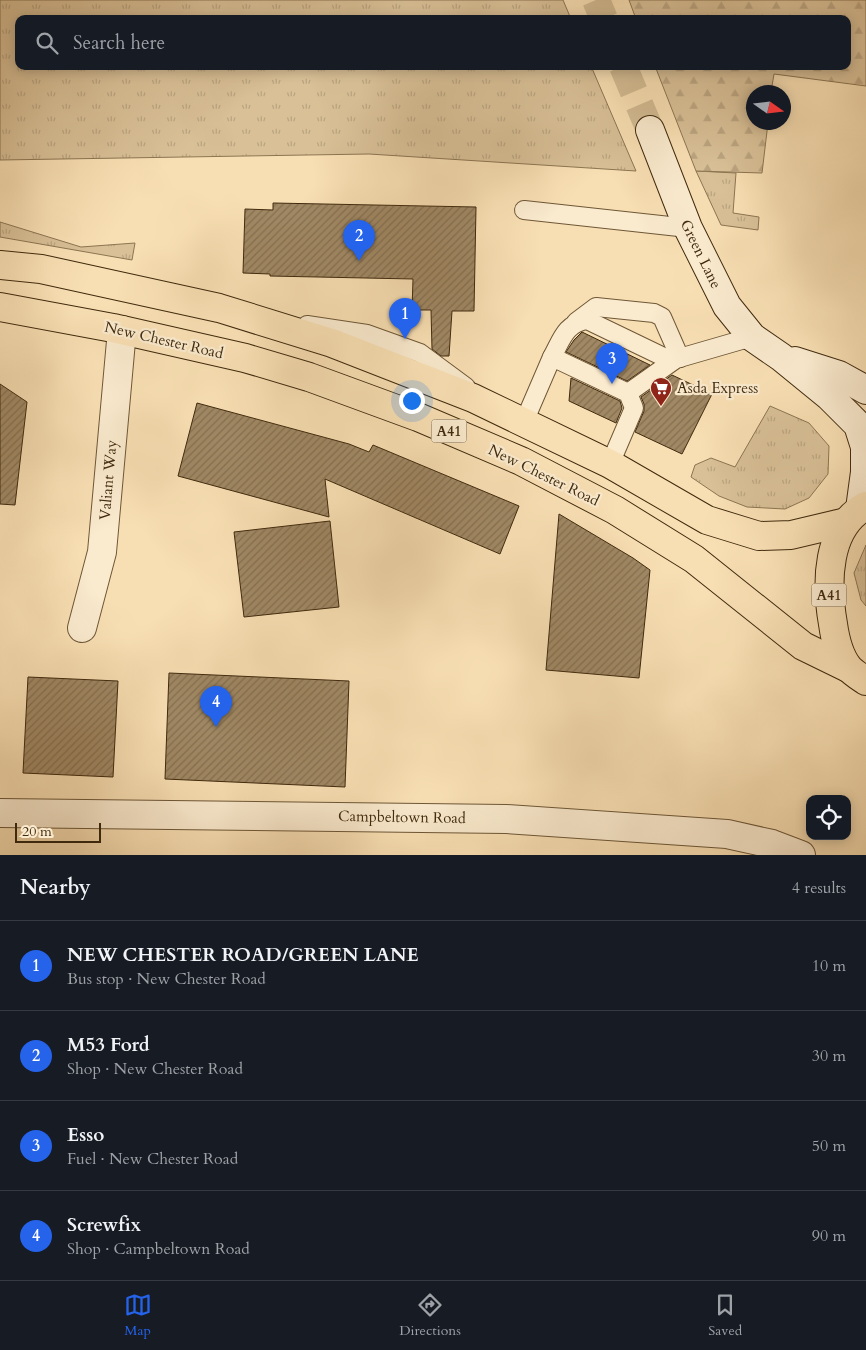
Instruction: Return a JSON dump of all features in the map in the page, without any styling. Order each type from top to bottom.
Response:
[{"type":"highway","points":[[0,265],[41,269],[219,308],[332,343],[473,398],[610,464],[707,520],[758,536],[790,534],[857,512]]},
{"type":"highway","name":"New Chester Road","points":[[0,307],[122,330],[245,358],[309,377],[418,417],[521,461],[614,510],[686,554],[803,646],[857,674]]},
{"type":"highway","name":"A41","points":[[857,512],[833,551],[828,593],[836,644],[857,674]]},
{"type":"street","name":"Green Lane","points":[[650,130],[688,228],[727,306],[752,337],[781,357],[830,397],[858,425],[864,447],[865,472],[857,512]]},
{"type":"street","name":"Valiant Way","points":[[82,628],[102,552],[122,330]]},
{"type":"street","name":"Green Lane","points":[[781,357],[839,375],[866,390]]},
{"type":"street","name":"Campbeltown Road","points":[[0,813],[506,818],[727,834],[772,844],[801,855]]},
{"type":"lane","points":[[524,210],[688,228]]},
{"type":"lane","points":[[524,422],[552,358],[566,332],[596,307],[654,313],[662,317],[676,360]]},
{"type":"lane","points":[[576,322],[587,320],[676,360]]},
{"type":"lane","points":[[628,392],[676,360],[752,337]]},
{"type":"lane","points":[[552,358],[628,392],[634,408],[610,464]]},
{"type":"green space","points":[[0,0],[563,0],[569,15],[15,15],[15,70],[593,70],[636,171],[369,154],[0,160]]},
{"type":"green space","points":[[629,0],[866,0],[866,86],[774,74],[772,85],[746,85],[746,130],[767,130],[762,173],[696,171],[657,70],[851,70],[851,15],[635,15]]},
{"type":"green space","points":[[696,171],[736,173],[733,213],[759,217],[758,230],[721,225]]},
{"type":"green space","points":[[0,222],[81,247],[135,243],[132,260],[0,237]]},
{"type":"green space","points":[[770,406],[809,423],[829,446],[828,474],[809,498],[785,509],[747,507],[719,496],[691,477],[695,465],[711,458],[735,467]]},
{"type":"green space","points":[[866,545],[866,606],[861,600],[854,573]]},
{"type":"building","points":[[273,203],[476,207],[474,311],[452,311],[449,356],[441,356],[432,349],[431,310],[412,310],[413,279],[270,276],[270,274],[243,273],[245,209],[273,210]]},
{"type":"building","points":[[582,332],[650,365],[627,381],[566,352]]},
{"type":"building","points":[[672,375],[712,394],[682,454],[635,432],[644,411],[641,397]]},
{"type":"building","points":[[571,378],[620,401],[622,408],[616,423],[569,401]]},
{"type":"building","points":[[0,384],[27,402],[15,505],[0,504]]},
{"type":"building","points":[[197,403],[349,444],[369,452],[373,445],[519,506],[500,554],[325,479],[329,517],[178,476]]},
{"type":"building","points":[[559,514],[650,570],[639,678],[546,670]]},
{"type":"building","points":[[330,521],[339,607],[244,617],[234,532]]},
{"type":"building","points":[[169,673],[349,681],[345,787],[165,779]]},
{"type":"building","points":[[28,677],[118,681],[113,777],[23,773]]},
{"type":"tunnel","points":[[596,0],[602,15]]},
{"type":"tunnel","points":[[625,70],[650,130]]},
{"type":"place","name":"M53 Ford","points":[[359,261]]},
{"type":"place","name":"NEW CHESTER ROAD/GREEN LANE","points":[[405,339]]},
{"type":"place","name":"Esso","points":[[612,384]]},
{"type":"place","name":"Asda Express","points":[[661,407]]},
{"type":"place","name":"Screwfix","points":[[216,727]]}]
